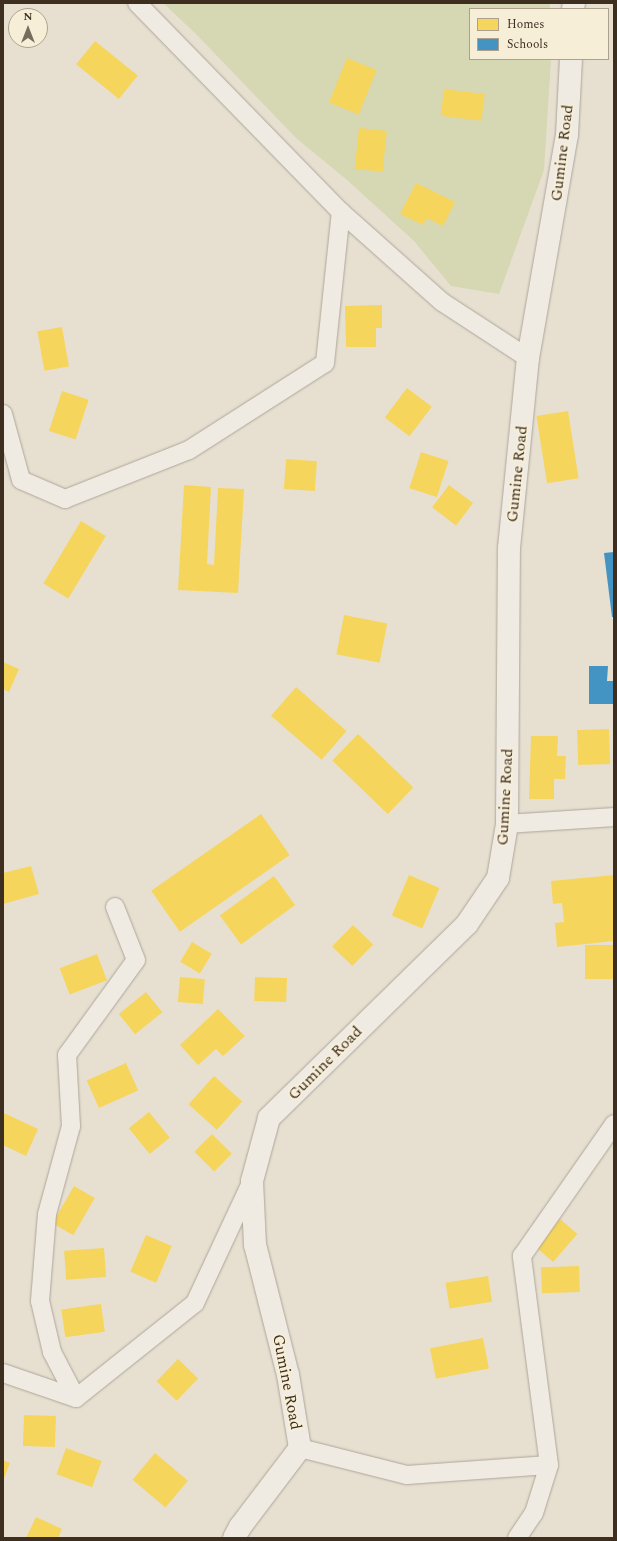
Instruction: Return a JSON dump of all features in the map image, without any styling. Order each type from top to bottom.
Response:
[{"type":"main road","name":"Gumine Road","points":[[234,1538],[240,1527],[300,1448],[288,1376],[255,1245],[252,1181],[269,1118],[466,924],[498,878],[507,824],[509,548],[528,358],[567,135],[571,60]]},
{"type":"street","points":[[137,3],[341,212],[442,302],[528,358]]},
{"type":"street","points":[[3,414],[21,480],[65,499],[189,450],[325,363],[341,212]]},
{"type":"street","points":[[507,824],[614,817]]},
{"type":"street","points":[[76,1398],[52,1352],[40,1301],[47,1214],[71,1126],[67,1055],[136,960],[115,907]]},
{"type":"street","points":[[517,1538],[534,1514],[549,1465],[522,1256],[614,1124]]},
{"type":"street","points":[[76,1398],[195,1303],[252,1181]]},
{"type":"street","points":[[3,1373],[76,1398]]},
{"type":"street","points":[[300,1448],[408,1475],[549,1465]]},
{"type":"green space","points":[[163,3],[550,3],[550,8],[469,8],[469,60],[551,60],[544,170],[499,294],[451,286],[414,241],[347,180],[296,138],[196,34]]},
{"type":"building: Homes","points":[[95,41],[138,76],[119,99],[76,64]]},
{"type":"building: Homes","points":[[347,58],[377,70],[359,114],[329,103]]},
{"type":"building: Homes","points":[[444,89],[485,94],[481,121],[441,116]]},
{"type":"building: Homes","points":[[359,128],[387,131],[383,172],[355,169]]},
{"type":"building: Homes","points":[[416,183],[455,202],[443,226],[427,218],[423,225],[400,214]]},
{"type":"building: Homes","points":[[382,305],[382,328],[376,328],[376,347],[346,347],[345,306]]},
{"type":"building: Homes","points":[[62,327],[69,366],[44,371],[37,331]]},
{"type":"building: Homes","points":[[407,388],[432,407],[409,436],[385,418]]},
{"type":"building: Homes","points":[[62,391],[89,400],[76,440],[49,431]]},
{"type":"building: Homes","points":[[568,411],[579,478],[547,483],[536,416]]},
{"type":"building: Homes","points":[[421,452],[449,461],[437,497],[409,488]]},
{"type":"building: Homes","points":[[286,459],[317,461],[315,491],[284,489]]},
{"type":"building: Homes","points":[[184,485],[211,487],[207,564],[214,565],[218,488],[244,489],[238,593],[178,590]]},
{"type":"building: Homes","points":[[449,485],[473,503],[456,525],[432,507]]},
{"type":"building: Homes","points":[[81,521],[106,536],[68,599],[43,584]]},
{"type":"building: Homes","points":[[344,615],[387,623],[380,663],[336,654]]},
{"type":"building: Homes","points":[[3,662],[19,669],[9,692],[3,689]]},
{"type":"building: Homes","points":[[296,687],[347,731],[322,760],[271,716]]},
{"type":"building: Homes","points":[[609,729],[610,764],[578,765],[577,730]]},
{"type":"building: Homes","points":[[358,734],[413,787],[388,814],[332,761]]},
{"type":"building: Homes","points":[[531,736],[558,736],[557,756],[566,756],[565,779],[554,779],[554,799],[529,799]]},
{"type":"building: Homes","points":[[261,814],[290,855],[180,932],[151,891]]},
{"type":"building: Homes","points":[[31,866],[39,894],[3,904],[3,873]]},
{"type":"building: Homes","points":[[409,875],[439,888],[422,928],[392,916]]},
{"type":"building: Homes","points":[[614,875],[614,941],[557,947],[555,923],[564,922],[562,903],[553,904],[551,881]]},
{"type":"building: Homes","points":[[274,876],[295,905],[241,945],[220,915]]},
{"type":"building: Homes","points":[[353,925],[373,944],[352,966],[332,947]]},
{"type":"building: Homes","points":[[192,942],[212,954],[200,974],[180,962]]},
{"type":"building: Homes","points":[[585,945],[614,945],[614,979],[585,979]]},
{"type":"building: Homes","points":[[97,954],[107,980],[70,994],[60,968]]},
{"type":"building: Homes","points":[[180,977],[205,979],[203,1004],[178,1002]]},
{"type":"building: Homes","points":[[255,977],[287,978],[286,1002],[254,1001]]},
{"type":"building: Homes","points":[[146,992],[162,1012],[135,1034],[119,1014]]},
{"type":"building: Homes","points":[[218,1009],[245,1036],[223,1056],[216,1049],[198,1065],[180,1045]]},
{"type":"building: Homes","points":[[126,1063],[138,1090],[99,1108],[87,1080]]},
{"type":"building: Homes","points":[[214,1076],[242,1101],[217,1130],[189,1104]]},
{"type":"building: Homes","points":[[149,1112],[170,1138],[150,1154],[129,1128]]},
{"type":"building: Homes","points":[[4,1113],[38,1129],[26,1156],[3,1145]]},
{"type":"building: Homes","points":[[212,1134],[232,1154],[214,1171],[194,1152]]},
{"type":"building: Homes","points":[[74,1186],[95,1198],[73,1235],[52,1223]]},
{"type":"building: Homes","points":[[560,1219],[577,1234],[553,1262],[536,1247]]},
{"type":"building: Homes","points":[[146,1235],[172,1246],[156,1283],[130,1272]]},
{"type":"building: Homes","points":[[104,1248],[106,1277],[66,1280],[64,1251]]},
{"type":"building: Homes","points":[[579,1266],[580,1292],[542,1293],[541,1267]]},
{"type":"building: Homes","points":[[488,1276],[492,1302],[450,1308],[446,1283]]},
{"type":"building: Homes","points":[[101,1304],[105,1332],[65,1337],[61,1310]]},
{"type":"building: Homes","points":[[483,1338],[489,1368],[436,1379],[430,1348]]},
{"type":"building: Homes","points":[[178,1359],[198,1378],[177,1401],[156,1381]]},
{"type":"building: Homes","points":[[24,1415],[56,1416],[55,1447],[23,1446]]},
{"type":"building: Homes","points":[[66,1448],[102,1461],[92,1487],[56,1474]]},
{"type":"building: Homes","points":[[155,1453],[188,1481],[165,1507],[133,1480]]},
{"type":"building: Homes","points":[[3,1460],[10,1463],[3,1481]]},
{"type":"building: Homes","points":[[36,1517],[62,1529],[58,1538],[26,1538]]},
{"type":"building: Schools","points":[[614,552],[614,617],[612,617],[604,553]]},
{"type":"building: Schools","points":[[589,666],[608,666],[607,681],[614,681],[614,704],[589,704]]}]
